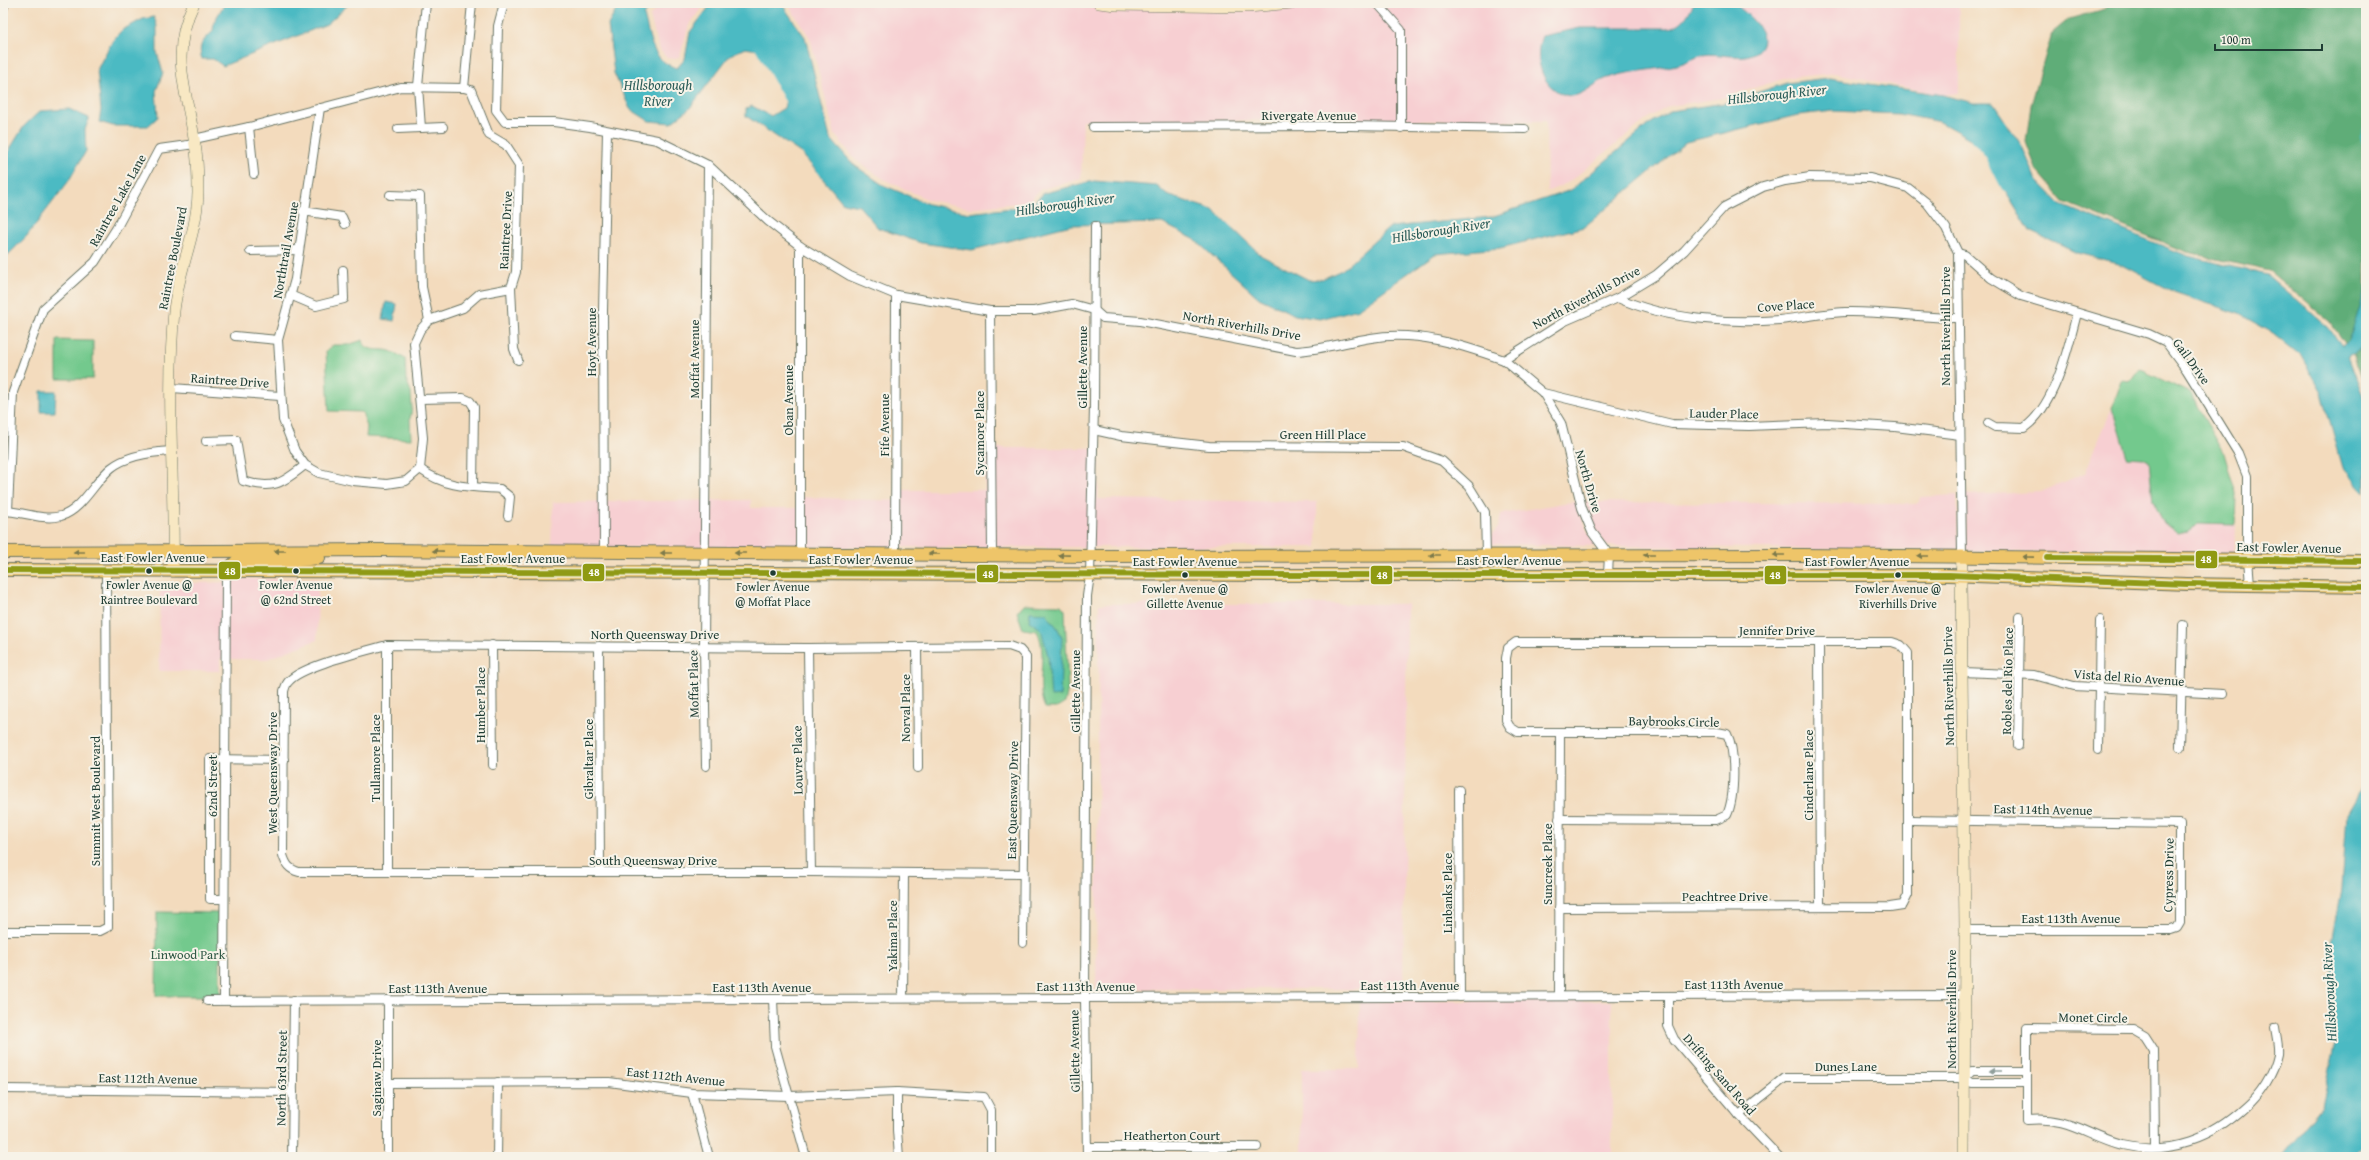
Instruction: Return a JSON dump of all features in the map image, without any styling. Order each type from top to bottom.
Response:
[{"type":"main road","name":"East Fowler Avenue","points":[[3,552],[380,550],[1090,556],[1486,554],[1962,556],[2249,561],[2366,561]]},
{"type":"main road","points":[[226,571],[238,560],[297,560],[380,550]]},
{"type":"main road","name":"East Fowler Avenue","points":[[3,570],[1090,574],[1962,575],[2250,585],[2366,587]]},
{"type":"street","points":[[3,9],[4,3]]},
{"type":"street","name":"Raintree Boulevard","points":[[174,571],[172,388],[174,310],[196,209],[195,141],[181,79],[180,59],[184,34],[194,3]]},
{"type":"street","points":[[421,128],[418,86],[426,3]]},
{"type":"street","points":[[195,141],[401,87],[418,86],[464,88],[472,3]]},
{"type":"street","name":"North Riverhills Drive","points":[[504,3],[498,26],[496,110],[505,122],[554,122],[657,140],[708,165],[768,221],[800,246],[850,276],[896,296],[990,311],[1034,311],[1072,304],[1094,310],[1103,318],[1140,321],[1296,351],[1309,350],[1372,338],[1411,337],[1443,340],[1504,360],[1565,321],[1618,298],[1656,275],[1684,251],[1724,207],[1764,187],[1810,178],[1870,178],[1908,188],[1927,203],[1946,228],[1958,253],[1965,930],[1964,1157]]},
{"type":"street","points":[[1099,3],[1116,5],[1248,7],[1292,3]]},
{"type":"street","points":[[1377,3],[1401,30],[1401,128]]},
{"type":"street","name":"Raintree Drive","points":[[429,320],[463,308],[479,294],[511,288],[516,272],[519,165],[506,145],[489,136],[471,90],[464,88]]},
{"type":"street","name":"Northtrail Avenue","points":[[280,396],[278,340],[290,295],[299,250],[320,108]]},
{"type":"street","name":"Rivergate Avenue","points":[[1093,127],[1350,126],[1525,129]]},
{"type":"street","points":[[249,127],[254,174]]},
{"type":"street","points":[[398,129],[443,127]]},
{"type":"street","name":"Hoyt Avenue","points":[[604,553],[603,311],[607,131]]},
{"type":"street","name":"Raintree Lake Lane","points":[[6,511],[13,392],[43,309],[95,262],[116,229],[159,149],[195,141]]},
{"type":"street","name":"Moffat Avenue","points":[[705,553],[708,165]]},
{"type":"street","points":[[206,441],[236,440],[243,480],[257,485],[278,485],[305,465],[319,473],[353,481],[387,484],[406,481],[420,469],[423,438],[414,343],[420,330],[429,320],[422,287],[420,196],[390,195]]},
{"type":"street","points":[[304,211],[342,217],[345,224]]},
{"type":"street","name":"Gillette Avenue","points":[[1087,1157],[1085,998],[1087,604],[1090,574],[1094,430],[1095,226]]},
{"type":"street","name":"Oban Avenue","points":[[800,246],[800,553]]},
{"type":"street","points":[[250,251],[299,250]]},
{"type":"street","name":"Gail Drive","points":[[1958,253],[1965,254],[1991,278],[2021,296],[2149,334],[2166,342],[2186,369],[2236,448],[2247,476],[2247,546],[2250,585]]},
{"type":"street","points":[[290,295],[316,306],[344,299],[343,270]]},
{"type":"street","points":[[511,288],[514,349],[518,360]]},
{"type":"street","name":"Fife Avenue","points":[[895,554],[896,296]]},
{"type":"street","name":"Cove Place","points":[[1618,298],[1638,307],[1672,315],[1718,320],[1778,320],[1843,312],[1882,312],[1958,318]]},
{"type":"street","name":"Sycamore Place","points":[[990,311],[992,554]]},
{"type":"street","points":[[1988,423],[1994,427],[2024,428],[2046,405],[2069,342],[2077,313]]},
{"type":"street","points":[[235,336],[278,340]]},
{"type":"street","name":"Lauder Place","points":[[1504,360],[1543,393],[1672,424],[1749,426],[1827,423],[1895,427],[1960,434]]},
{"type":"street","name":"Raintree Drive","points":[[172,388],[280,396],[283,420],[296,451],[305,465]]},
{"type":"street","name":"North Drive","points":[[1543,393],[1561,423],[1582,508],[1592,532],[1609,555]]},
{"type":"street","points":[[420,399],[463,398],[470,401],[474,407],[473,487]]},
{"type":"street","name":"Green Hill Place","points":[[1094,430],[1122,436],[1209,446],[1403,447],[1442,461],[1469,486],[1485,512],[1486,554]]},
{"type":"street","points":[[6,511],[46,517],[61,516],[71,511],[112,467],[130,457],[172,451]]},
{"type":"street","points":[[420,469],[433,478],[448,484],[500,489],[506,492],[510,497],[508,516]]},
{"type":"street","name":"Moffat Place","points":[[705,553],[704,646],[706,766]]},
{"type":"street","points":[[1608,574],[1609,555]]},
{"type":"street","name":"Summit West Boulevard","points":[[3,931],[100,931],[108,927],[106,570]]},
{"type":"street","name":"62nd Street","points":[[224,1000],[223,759],[226,571]]},
{"type":"street","name":"Robles del Rio Place","points":[[2018,746],[2020,617]]},
{"type":"street","points":[[2098,750],[2100,620]]},
{"type":"street","points":[[2180,747],[2183,625]]},
{"type":"street","name":"Jennifer Drive","points":[[1560,732],[1518,732],[1510,727],[1506,720],[1506,658],[1508,648],[1516,642],[1892,642],[1901,645],[1908,653],[1908,895],[1903,905],[1890,907]]},
{"type":"street","name":"Cinderlane Place","points":[[1819,642],[1820,907]]},
{"type":"street","name":"North Queensway Drive","points":[[287,682],[297,675],[340,658],[387,645],[704,646],[808,648],[1010,646],[1020,650],[1026,657]]},
{"type":"street","name":"Tullamore Place","points":[[387,645],[387,870]]},
{"type":"street","name":"Humber Place","points":[[492,645],[492,765]]},
{"type":"street","name":"Gibraltar Place","points":[[599,646],[600,872]]},
{"type":"street","name":"Louvre Place","points":[[808,648],[811,872]]},
{"type":"street","name":"Norval Place","points":[[917,648],[918,768]]},
{"type":"street","name":"East Queensway Drive","points":[[1023,943],[1026,657]]},
{"type":"street","name":"Vista del Rio Avenue","points":[[1963,672],[2019,673],[2034,675],[2063,684],[2099,688],[2223,694]]},
{"type":"street","name":"West Queensway Drive","points":[[286,864],[283,855],[284,691],[287,682]]},
{"type":"street","name":"Baybrooks Circle","points":[[1559,820],[1716,820],[1727,815],[1732,804],[1732,744],[1727,734],[1718,732],[1560,732]]},
{"type":"street","name":"Suncreek Place","points":[[1559,996],[1560,732]]},
{"type":"street","points":[[224,899],[210,899],[210,759],[284,760]]},
{"type":"street","name":"Linbanks Place","points":[[1459,790],[1460,996]]},
{"type":"street","name":"East 114th Avenue","points":[[1909,820],[2177,823]]},
{"type":"street","name":"Cypress Drive","points":[[2177,823],[2180,824],[2180,922],[2177,928]]},
{"type":"street","name":"South Queensway Drive","points":[[286,864],[291,869],[299,872],[387,870],[1023,874]]},
{"type":"street","name":"Yakima Place","points":[[903,998],[904,873]]},
{"type":"street","name":"Peachtree Drive","points":[[1559,908],[1890,907]]},
{"type":"street","name":"East 113th Avenue","points":[[1965,930],[2171,930],[2177,928]]},
{"type":"street","name":"East 113th Avenue","points":[[207,1000],[1965,995]]},
{"type":"street","name":"Drifting Sand Road","points":[[1668,996],[1670,1032],[1739,1115],[1779,1157]]},
{"type":"street","points":[[773,999],[775,1046],[806,1157]]},
{"type":"street","name":"North 63rd Street","points":[[292,1157],[294,1000]]},
{"type":"street","name":"Saginaw Drive","points":[[388,1000],[388,1157]]},
{"type":"street","points":[[2155,1148],[2181,1146],[2219,1130],[2254,1100],[2269,1078],[2278,1054],[2276,1027]]},
{"type":"street","name":"Monet Circle","points":[[2027,1028],[2133,1029],[2145,1036],[2154,1050],[2155,1148],[2123,1145],[2078,1126],[2055,1120],[2027,1120],[2027,1071],[2027,1028]]},
{"type":"street","name":"Dunes Lane","points":[[1965,1078],[1972,1071],[2027,1071]]},
{"type":"street","name":"Dunes Lane","points":[[1739,1115],[1785,1078],[1965,1078],[1972,1083],[2027,1083]]},
{"type":"street","points":[[497,1157],[498,1082]]},
{"type":"street","name":"East 112th Avenue","points":[[388,1083],[609,1082],[692,1093],[790,1096],[897,1092],[984,1097],[991,1110],[991,1157]]},
{"type":"street","name":"East 112th Avenue","points":[[3,1089],[293,1092]]},
{"type":"street","points":[[897,1092],[899,1157]]},
{"type":"street","points":[[692,1093],[709,1157]]},
{"type":"street","name":"Heatherton Court","points":[[1088,1147],[1257,1147]]},
{"type":"shaded area","points":[[662,3],[706,3],[689,25],[680,56],[674,59],[667,58],[659,49],[650,16]]},
{"type":"shaded area","points":[[787,3],[1959,3],[1959,93],[1943,95],[1835,73],[1786,78],[1722,98],[1669,106],[1647,119],[1569,182],[1547,192],[1546,121],[1083,120],[1081,179],[1041,189],[1028,202],[970,208],[929,200],[885,180],[857,161],[835,135],[810,38]]},
{"type":"shaded area","points":[[2112,408],[2127,457],[2142,458],[2149,461],[2152,484],[2189,532],[2199,523],[2235,525],[2234,555],[1966,551],[1964,495],[2041,492],[2085,473]]},
{"type":"shaded area","points":[[986,448],[1099,448],[1098,499],[1317,502],[1317,547],[552,547],[553,502],[751,500],[751,508],[798,508],[798,497],[900,501],[900,490],[985,490]]},
{"type":"shaded area","points":[[1957,495],[1958,551],[1607,546],[1595,529],[1584,502],[1916,504],[1919,502],[1920,497]]},
{"type":"shaded area","points":[[1576,502],[1588,533],[1597,546],[1489,544],[1489,538],[1498,528],[1501,514]]},
{"type":"shaded area","points":[[236,579],[318,579],[317,640],[267,659],[220,659],[220,671],[159,671],[160,584],[232,582]]},
{"type":"shaded area","points":[[1099,604],[1407,604],[1403,989],[1096,989]]},
{"type":"shaded area","points":[[1360,1001],[1612,1001],[1612,1157],[1302,1157],[1302,1069],[1359,1069]]},
{"type":"green space","points":[[2110,3],[2366,3],[2366,390],[2354,356],[2330,322],[2269,271],[2187,252],[2064,202],[2036,169],[2026,142],[2031,105],[2052,33],[2069,19],[2104,9]]},
{"type":"green space","points":[[57,340],[93,341],[93,379],[57,379]]},
{"type":"green space","points":[[363,340],[367,347],[390,351],[405,359],[406,379],[411,392],[411,439],[366,437],[367,427],[362,412],[329,411],[326,351],[333,345],[348,345]]},
{"type":"green space","points":[[2139,369],[2190,393],[2223,450],[2236,494],[2235,525],[2199,524],[2189,532],[2178,534],[2164,523],[2153,501],[2149,461],[2142,458],[2127,457],[2112,408],[2122,380],[2130,381]]},
{"type":"green space","points":[[1024,604],[1061,605],[1065,610],[1068,688],[1065,703],[1057,708],[1045,708],[1042,699],[1042,650],[1037,631],[1023,629],[1017,612]]},
{"type":"green space","name":"Linwood Park","points":[[157,912],[220,913],[220,996],[156,996]]},
{"type":"water","points":[[225,3],[350,3],[327,24],[223,66],[213,59],[202,59],[200,50],[204,40],[213,31],[214,22]]},
{"type":"water","name":"Hillsborough River","points":[[620,3],[654,3],[644,15],[650,40],[657,54],[662,60],[668,65],[677,68],[685,59],[690,32],[712,3],[781,3],[805,37],[830,138],[854,165],[883,185],[928,204],[969,213],[1030,206],[1044,193],[1094,181],[1157,186],[1167,195],[1213,210],[1262,256],[1309,280],[1322,279],[1342,270],[1390,227],[1491,217],[1571,190],[1648,125],[1670,111],[1725,103],[1787,83],[1829,78],[1943,95],[1974,103],[1993,103],[2022,146],[2036,179],[2061,205],[2188,256],[2267,275],[2328,327],[2342,346],[2349,341],[2366,287],[2366,334],[2359,350],[2348,356],[2366,404],[2366,493],[2343,468],[2322,393],[2301,356],[2273,333],[2239,314],[2171,291],[2118,263],[2077,253],[2030,231],[2000,182],[1997,154],[1940,122],[1899,114],[1834,111],[1798,115],[1686,142],[1584,227],[1500,248],[1435,254],[1358,309],[1320,319],[1295,315],[1259,298],[1194,239],[1162,223],[1071,225],[972,250],[921,243],[878,228],[859,206],[843,203],[802,154],[746,116],[746,109],[752,106],[771,116],[784,108],[787,95],[772,52],[745,48],[730,55],[689,109],[671,123],[649,121],[630,109],[614,73],[608,25]]},
{"type":"water","points":[[1694,3],[1734,3],[1754,21],[1761,32],[1763,38],[1762,44],[1758,51],[1744,56],[1703,55],[1671,66],[1614,76],[1601,81],[1574,96],[1560,93],[1553,88],[1546,81],[1542,73],[1539,45],[1542,36],[1580,28],[1669,28],[1682,22]]},
{"type":"water","points":[[154,17],[157,26],[157,52],[163,73],[156,91],[158,117],[148,126],[113,126],[99,122],[101,110],[97,70],[102,60],[113,40],[122,30],[143,19]]},
{"type":"water","points":[[69,109],[89,118],[85,130],[86,151],[68,182],[26,237],[3,260],[3,160],[24,126],[40,111]]},
{"type":"water","points":[[386,302],[397,304],[394,321],[383,319]]},
{"type":"water","points":[[41,391],[56,391],[55,412],[41,412]]},
{"type":"water","points":[[1030,612],[1046,613],[1058,629],[1062,638],[1060,696],[1051,697],[1048,656],[1041,629],[1029,621]]},
{"type":"water","name":"Hillsborough River","points":[[2366,781],[2366,1144],[2352,1157],[2280,1157],[2322,1106],[2335,1046],[2332,942],[2342,889],[2347,814]]},
{"type":"waterway","name":"Hillsborough River","points":[[753,42],[761,45],[790,97]]},
{"type":"waterway","points":[[2366,125],[2361,137],[2366,153]]},
{"type":"waterway","name":"Hillsborough River","points":[[1975,134],[1991,153],[2007,185]]},
{"type":"transit line","name":"48","points":[[2047,558],[2366,561]]},
{"type":"transit line","name":"48","points":[[3,570],[1271,575],[1949,575],[2187,584],[2366,587]]},
{"type":"place","name":"Fowler Avenue @ Raintree Boulevard","points":[[149,571]]},
{"type":"place","name":"Fowler Avenue @ 62nd Street","points":[[296,571]]},
{"type":"place","name":"Fowler Avenue @ Moffat Place","points":[[773,573]]},
{"type":"place","name":"Fowler Avenue @ Gillette Avenue","points":[[1185,575]]},
{"type":"place","name":"Fowler Avenue @ Riverhills Drive","points":[[1898,575]]}]
